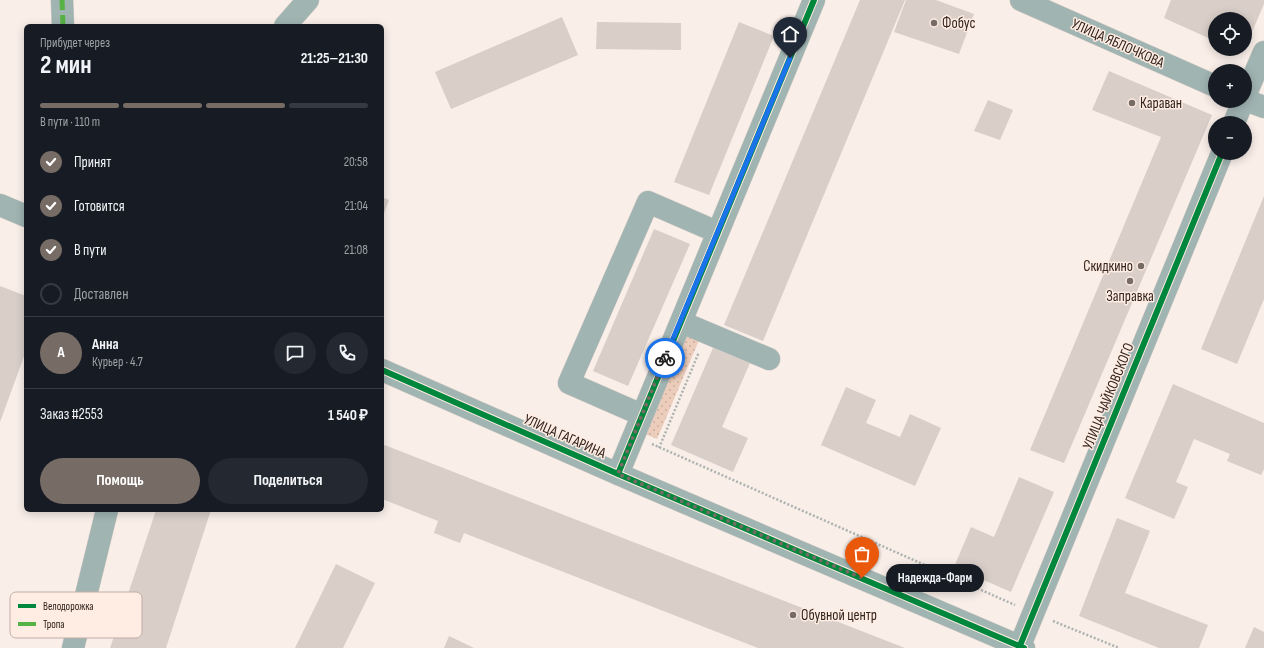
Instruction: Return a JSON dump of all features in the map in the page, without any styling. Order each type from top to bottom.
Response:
[{"type":"street","points":[[62,0],[63,24]]},
{"type":"street","points":[[287,24],[308,0]]},
{"type":"street","points":[[618,474],[814,0]]},
{"type":"street","name":"УЛИЦА ЯБЛОЧКОВА","points":[[1021,0],[1208,83]]},
{"type":"street","points":[[1252,80],[1264,52]]},
{"type":"street","points":[[1252,103],[1264,107]]},
{"type":"street","name":"УЛИЦА ЧАЙКОВСКОГО","points":[[1021,647],[1033,612],[1219,160]]},
{"type":"street","points":[[642,415],[569,383],[648,202],[718,232]]},
{"type":"street","points":[[0,205],[24,215]]},
{"type":"street","points":[[681,322],[769,359]]},
{"type":"street","name":"УЛИЦА ГАГАРИНА","points":[[384,371],[618,474],[1021,647]]},
{"type":"street","points":[[87,592],[107,512]]},
{"type":"street","points":[[73,648],[75,638]]},
{"type":"path","points":[[659,448],[707,333]]},
{"type":"path","points":[[633,436],[1033,612],[1120,648]]},
{"type":"shaded area","points":[[686,332],[700,338],[657,439],[643,433]]},
{"type":"building","points":[[860,0],[905,0],[763,341],[724,325]]},
{"type":"building","name":"Фобус","points":[[906,0],[936,0],[974,14],[959,54],[894,32]]},
{"type":"building","points":[[1171,0],[1264,0],[1264,4],[1252,32],[1252,12],[1208,12],[1208,38],[1164,18]]},
{"type":"building","points":[[562,17],[578,55],[451,109],[435,72]]},
{"type":"building","points":[[597,22],[681,23],[681,50],[596,49]]},
{"type":"building","points":[[739,22],[774,36],[709,195],[674,182]]},
{"type":"building","points":[[1109,71],[1212,115],[1208,116],[1208,124],[1064,463],[1030,450],[1161,137],[1092,110]]},
{"type":"building","points":[[988,100],[1013,110],[1000,140],[974,131]]},
{"type":"building","points":[[1264,196],[1264,299],[1237,364],[1201,349]]},
{"type":"building","points":[[384,198],[389,200],[384,214]]},
{"type":"building","points":[[654,229],[690,244],[628,386],[593,371]]},
{"type":"building","points":[[0,286],[24,295],[24,356],[0,422]]},
{"type":"building","points":[[713,348],[750,363],[722,427],[748,438],[733,472],[671,445]]},
{"type":"building","points":[[1173,384],[1264,423],[1264,469],[1261,475],[1227,461],[1230,454],[1194,439],[1176,482],[1188,487],[1174,519],[1125,498]]},
{"type":"building","points":[[846,387],[876,400],[866,423],[900,437],[910,414],[941,428],[915,486],[821,445]]},
{"type":"building","points":[[384,445],[905,648],[758,648],[464,533],[460,543],[434,533],[438,521],[384,500]]},
{"type":"building","points":[[1019,477],[1054,492],[1011,592],[954,567],[971,527],[994,537]]},
{"type":"building","points":[[155,512],[210,512],[166,648],[110,648],[113,638],[142,638],[142,592],[129,592]]},
{"type":"building","points":[[1117,518],[1150,531],[1125,593],[1208,625],[1199,648],[1159,648],[1079,616]]},
{"type":"building","points":[[336,564],[375,583],[343,648],[295,648]]},
{"type":"building","points":[[1254,627],[1264,632],[1264,648],[1245,648]]},
{"type":"building","points":[[449,636],[474,648],[444,648]]},
{"type":"marked path","points":[[62,0],[63,24]]},
{"type":"cycle path","points":[[618,474],[814,0]]},
{"type":"cycle path","points":[[1019,648],[1219,160]]},
{"type":"cycle path","points":[[384,371],[618,474],[1024,648]]},
{"type":"way so far","points":[[665,358],[618,474],[862,578]]},
{"type":"place","name":"Фобус","points":[[934,23]]},
{"type":"place","name":"Караван","points":[[1132,103]]},
{"type":"place","name":"Скидкино","points":[[1141,266]]},
{"type":"place","name":"Заправка","points":[[1130,281]]},
{"type":"place","name":"Надежда-Фарм","points":[[862,578]]},
{"type":"place","name":"Обувной центр","points":[[793,615]]},
{"type":"route","points":[[665,358],[790,58]]}]
